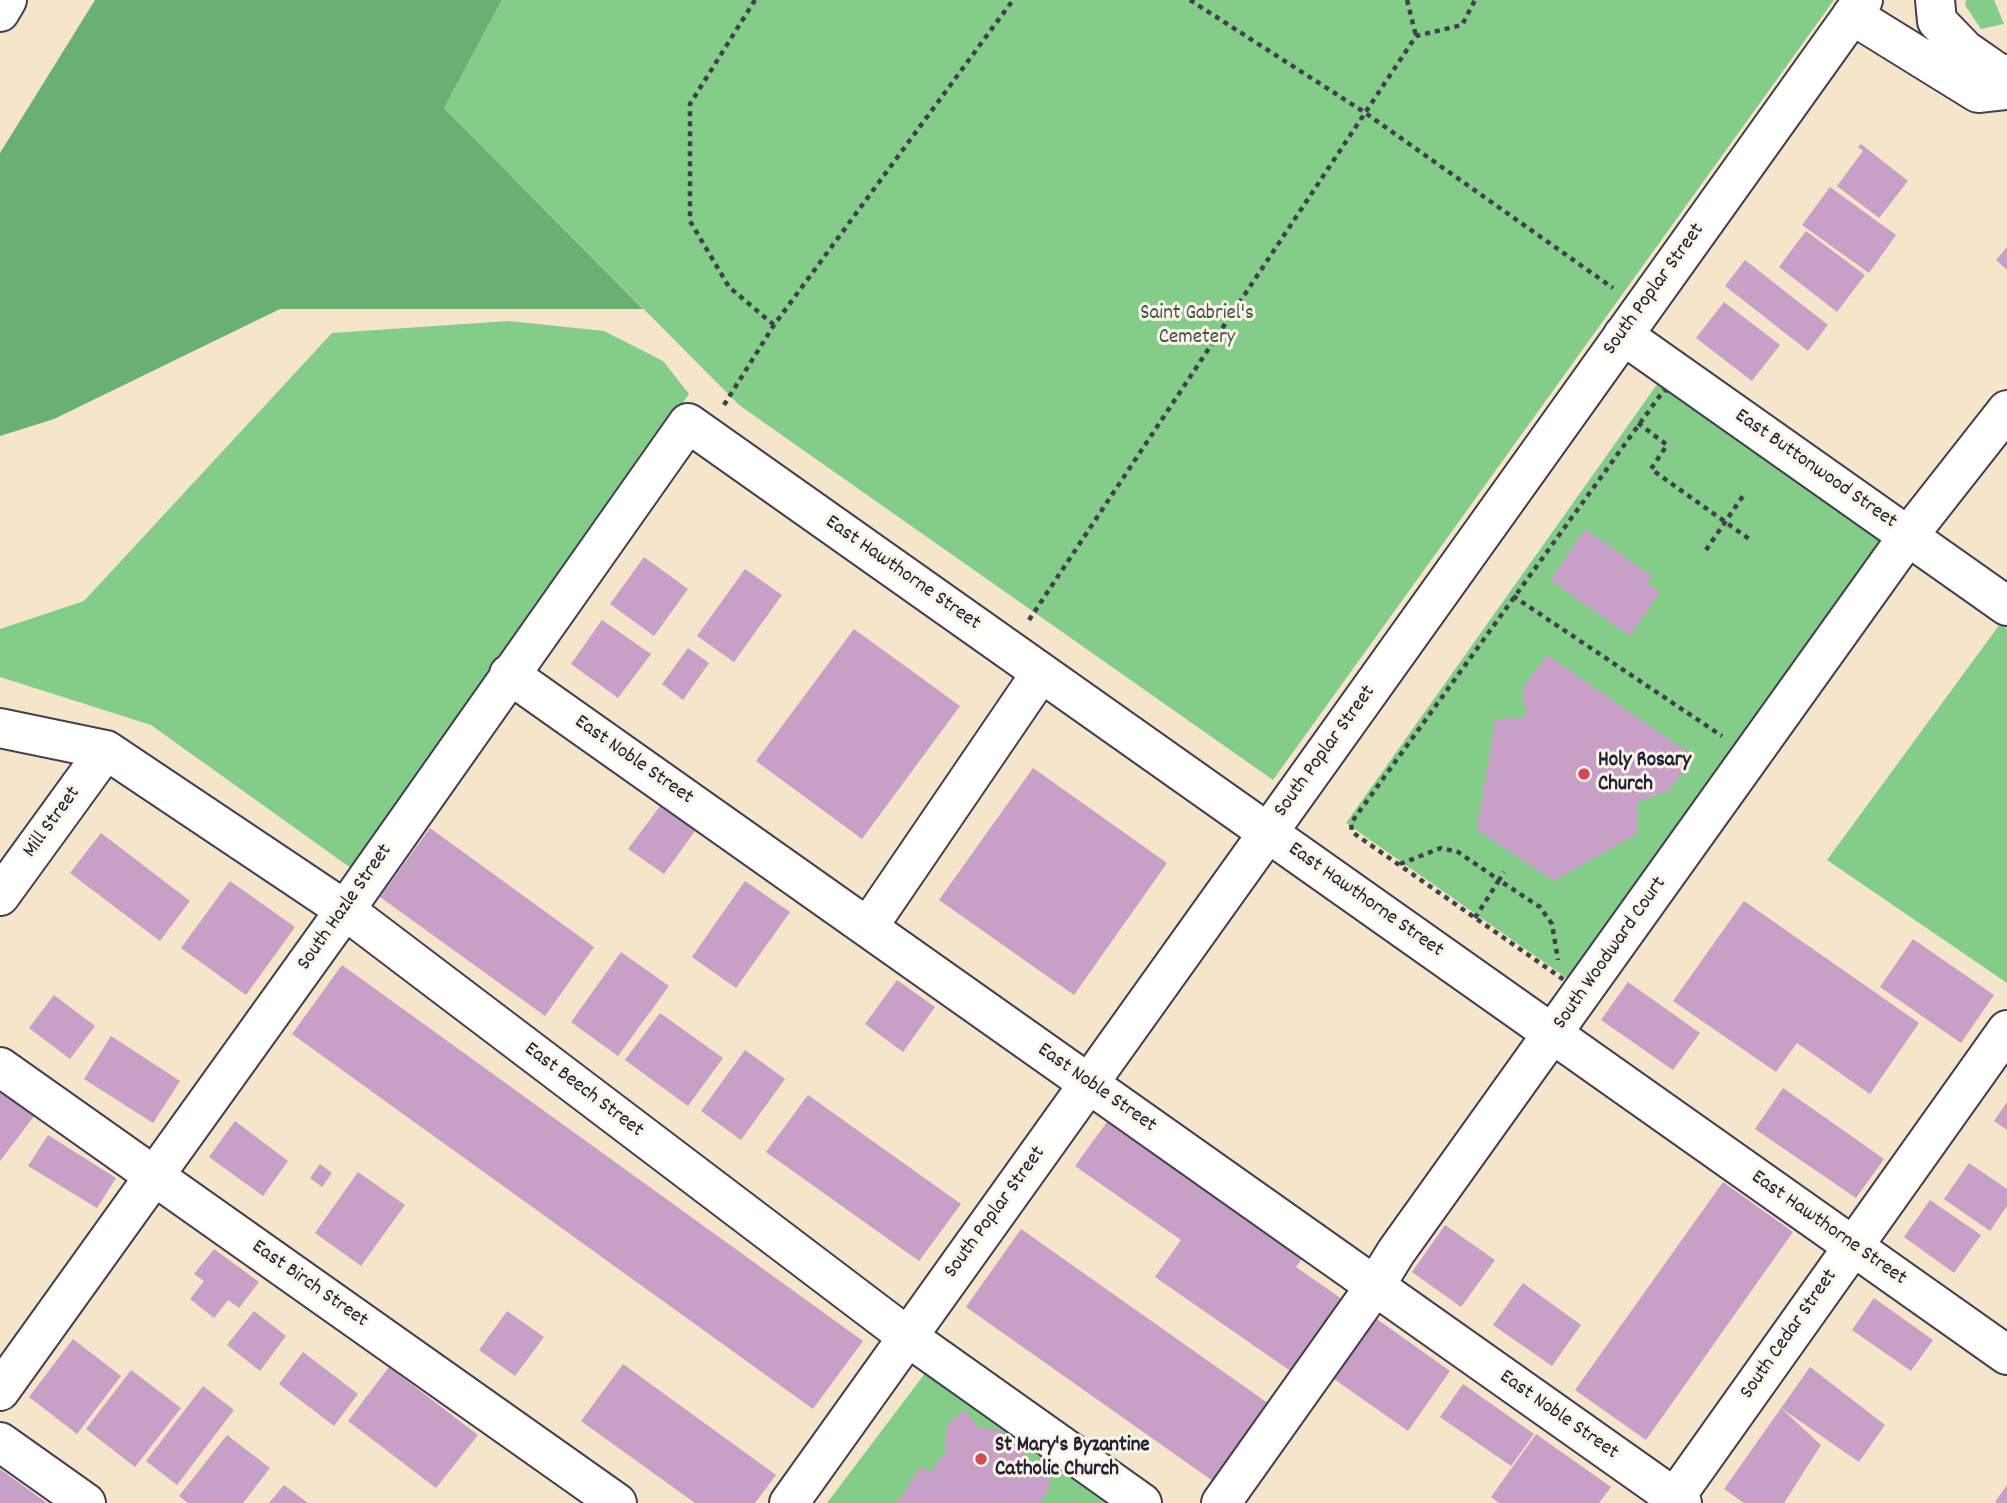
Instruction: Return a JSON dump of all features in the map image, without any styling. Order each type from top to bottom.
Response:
[{"type":"street","points":[[0,12],[6,0]]},
{"type":"street","points":[[1935,0],[1937,21],[1956,41],[1998,73],[2007,74]]},
{"type":"street","points":[[1857,7],[1978,93],[1992,94],[2007,90]]},
{"type":"street","name":"South Poplar Street","points":[[789,1503],[1857,7]]},
{"type":"street","name":"East Buttonwood Street","points":[[1623,335],[2007,606]]},
{"type":"street","name":"South Woodward Court","points":[[1221,1503],[1375,1286],[1396,1252],[1908,536],[2007,410]]},
{"type":"street","name":"East Hawthorne Street","points":[[695,428],[2007,1355]]},
{"type":"street","name":"South Hazle Street","points":[[0,1391],[345,910],[509,674],[695,428]]},
{"type":"street","points":[[868,928],[1041,673]]},
{"type":"street","name":"East Noble Street","points":[[509,674],[1676,1501]]},
{"type":"street","name":"East Beech Street","points":[[0,727],[106,750],[345,910],[908,1337],[1142,1503]]},
{"type":"street","name":"Mill Street","points":[[0,896],[106,750]]},
{"type":"street","name":"South Cedar Street","points":[[1676,1501],[2007,1030]]},
{"type":"street","name":"East Birch Street","points":[[0,1066],[617,1503]]},
{"type":"street","points":[[0,1443],[86,1503]]},
{"type":"path","points":[[755,0],[690,104],[690,221],[729,287],[775,325]]},
{"type":"path","points":[[695,428],[743,378],[775,325],[1013,0]]},
{"type":"path","points":[[1190,0],[1364,112],[1566,254]]},
{"type":"path","points":[[1407,0],[1416,36]]},
{"type":"path","points":[[1009,650],[1416,36],[1462,25],[1475,0]]},
{"type":"path","points":[[1664,390],[1675,392],[1889,545],[1579,985],[1570,984],[1352,832],[1351,823],[1638,423],[1664,390]]},
{"type":"path","points":[[1638,423],[1667,445],[1651,470],[1752,541]]},
{"type":"path","points":[[1706,550],[1745,493]]},
{"type":"path","points":[[1513,596],[1745,751]]},
{"type":"path","points":[[1399,865],[1441,848],[1458,852],[1540,907],[1552,924],[1561,978]]},
{"type":"path","points":[[1475,918],[1504,872]]},
{"type":"green space","points":[[95,0],[502,0],[444,108],[643,309],[280,309],[54,419],[0,436],[0,153]]},
{"type":"green space","name":"Saint Gabriel's Cemetery","points":[[502,0],[1834,0],[1273,780],[739,405],[444,108]]},
{"type":"green space","points":[[1966,0],[1994,0],[2004,24],[1981,29],[1965,5]]},
{"type":"green space","points":[[509,321],[604,331],[663,361],[689,394],[355,871],[151,725],[0,677],[0,629],[84,601],[332,333]]},
{"type":"green space","points":[[1663,376],[1892,538],[1575,984],[1346,823]]},
{"type":"green space","points":[[2000,624],[2007,629],[2007,983],[1827,860]]},
{"type":"green space","points":[[926,1372],[1112,1503],[827,1503]]},
{"type":"building","points":[[1861,144],[1908,181],[1879,218],[1837,186],[1863,151],[1858,147]]},
{"type":"building","points":[[1830,187],[1896,235],[1869,273],[1802,225]]},
{"type":"building","points":[[1806,231],[1865,275],[1837,312],[1779,267]]},
{"type":"building","points":[[2007,247],[2007,270],[1996,260]]},
{"type":"building","points":[[1745,260],[1828,325],[1808,351],[1725,286]]},
{"type":"building","points":[[1724,302],[1780,345],[1752,381],[1696,338]]},
{"type":"building","points":[[1585,529],[1652,576],[1647,583],[1660,592],[1630,636],[1550,580]]},
{"type":"building","points":[[644,557],[688,589],[654,636],[610,604]]},
{"type":"building","points":[[745,569],[782,595],[734,662],[697,636]]},
{"type":"building","points":[[602,620],[651,654],[618,698],[571,664]]},
{"type":"building","points":[[854,629],[960,706],[862,839],[756,761]]},
{"type":"building","points":[[688,648],[709,663],[683,700],[662,684]]},
{"type":"building","name":"Holy Rosary Church","points":[[1547,655],[1695,757],[1668,791],[1638,802],[1638,833],[1554,881],[1477,830],[1495,720],[1527,716],[1522,689]]},
{"type":"building","points":[[1033,768],[1167,863],[1074,995],[939,900]]},
{"type":"building","points":[[660,806],[695,831],[664,874],[628,849]]},
{"type":"building","points":[[430,828],[594,947],[545,1016],[380,897]]},
{"type":"building","points":[[101,833],[190,901],[160,941],[70,873]]},
{"type":"building","points":[[230,881],[295,927],[246,995],[181,948]]},
{"type":"building","points":[[745,881],[790,912],[736,988],[692,957]]},
{"type":"building","points":[[1744,901],[1919,1023],[1870,1094],[1797,1043],[1776,1072],[1673,1001]]},
{"type":"building","points":[[1913,939],[1994,995],[1961,1043],[1880,987]]},
{"type":"building","points":[[621,952],[669,986],[618,1056],[571,1022]]},
{"type":"building","points":[[342,965],[863,1341],[813,1409],[292,1034]]},
{"type":"building","points":[[897,980],[935,1007],[903,1052],[865,1024]]},
{"type":"building","points":[[1628,982],[1700,1033],[1673,1070],[1601,1020]]},
{"type":"building","points":[[54,995],[95,1026],[70,1059],[29,1028]]},
{"type":"building","points":[[660,1013],[723,1058],[688,1106],[625,1060]]},
{"type":"building","points":[[111,1036],[180,1081],[153,1123],[84,1079]]},
{"type":"building","points":[[745,1050],[785,1079],[741,1140],[701,1111]]},
{"type":"building","points":[[1783,1088],[1884,1159],[1856,1198],[1755,1129]]},
{"type":"building","points":[[0,1089],[35,1115],[0,1161]]},
{"type":"building","points":[[808,1095],[961,1204],[919,1261],[766,1152]]},
{"type":"building","points":[[2007,1102],[2007,1130],[1994,1121]]},
{"type":"building","points":[[235,1121],[288,1161],[263,1196],[209,1157]]},
{"type":"building","points":[[1107,1122],[1302,1259],[1296,1267],[1349,1304],[1299,1377],[1155,1277],[1181,1240],[1075,1166]]},
{"type":"building","points":[[48,1135],[116,1178],[97,1208],[28,1166]]},
{"type":"building","points":[[1969,1163],[2007,1189],[2007,1206],[1990,1231],[1944,1199]]},
{"type":"building","points":[[320,1164],[332,1173],[322,1187],[310,1178]]},
{"type":"building","points":[[358,1172],[405,1205],[361,1266],[315,1233]]},
{"type":"building","points":[[1723,1182],[1793,1232],[1646,1440],[1575,1390]]},
{"type":"building","points":[[1930,1200],[1981,1235],[1954,1273],[1904,1237]]},
{"type":"building","points":[[1445,1225],[1495,1260],[1461,1307],[1412,1272]]},
{"type":"building","points":[[1021,1229],[1272,1406],[1217,1484],[966,1307]]},
{"type":"building","points":[[214,1249],[259,1282],[239,1308],[228,1300],[214,1318],[190,1299],[204,1281],[194,1274]]},
{"type":"building","points":[[1523,1283],[1581,1325],[1552,1366],[1493,1325]]},
{"type":"building","points":[[1874,1298],[1933,1340],[1911,1371],[1852,1330]]},
{"type":"building","points":[[254,1311],[286,1336],[260,1371],[227,1345]]},
{"type":"building","points":[[507,1311],[544,1337],[515,1376],[479,1350]]},
{"type":"building","points":[[1367,1312],[1450,1371],[1408,1431],[1324,1372]]},
{"type":"building","points":[[73,1339],[121,1376],[77,1434],[29,1397]]},
{"type":"building","points":[[303,1352],[358,1394],[334,1426],[279,1384]]},
{"type":"building","points":[[623,1364],[776,1475],[755,1503],[695,1503],[581,1421]]},
{"type":"building","points":[[389,1367],[478,1435],[436,1488],[348,1421]]},
{"type":"building","points":[[1810,1367],[1885,1425],[1859,1462],[1781,1408]]},
{"type":"building","points":[[131,1370],[181,1408],[135,1467],[86,1429]]},
{"type":"building","points":[[1463,1384],[1534,1434],[1511,1466],[1440,1417]]},
{"type":"building","points":[[203,1386],[234,1410],[177,1485],[146,1461]]},
{"type":"building","points":[[1781,1408],[1821,1445],[1784,1503],[1744,1503],[1724,1489]]},
{"type":"building","name":"St Mary's Byzantine Catholic Church","points":[[965,1409],[977,1427],[1003,1431],[1025,1452],[1019,1468],[1047,1466],[1050,1488],[1040,1503],[897,1503],[921,1466],[930,1473],[945,1452],[947,1425]]},
{"type":"building","points":[[1536,1434],[1611,1487],[1599,1503],[1499,1503],[1491,1497]]},
{"type":"building","points":[[227,1435],[270,1468],[243,1503],[188,1503],[179,1496]]},
{"type":"building","points":[[0,1469],[40,1498],[47,1503],[0,1503]]},
{"type":"building","points":[[284,1485],[308,1503],[269,1503]]},
{"type":"building","points":[[2007,1485],[2007,1503],[1995,1502]]},
{"type":"place","name":"Holy Rosary Church","points":[[1584,774]]},
{"type":"place","name":"St Mary's Byzantine Catholic Church","points":[[981,1459]]}]
